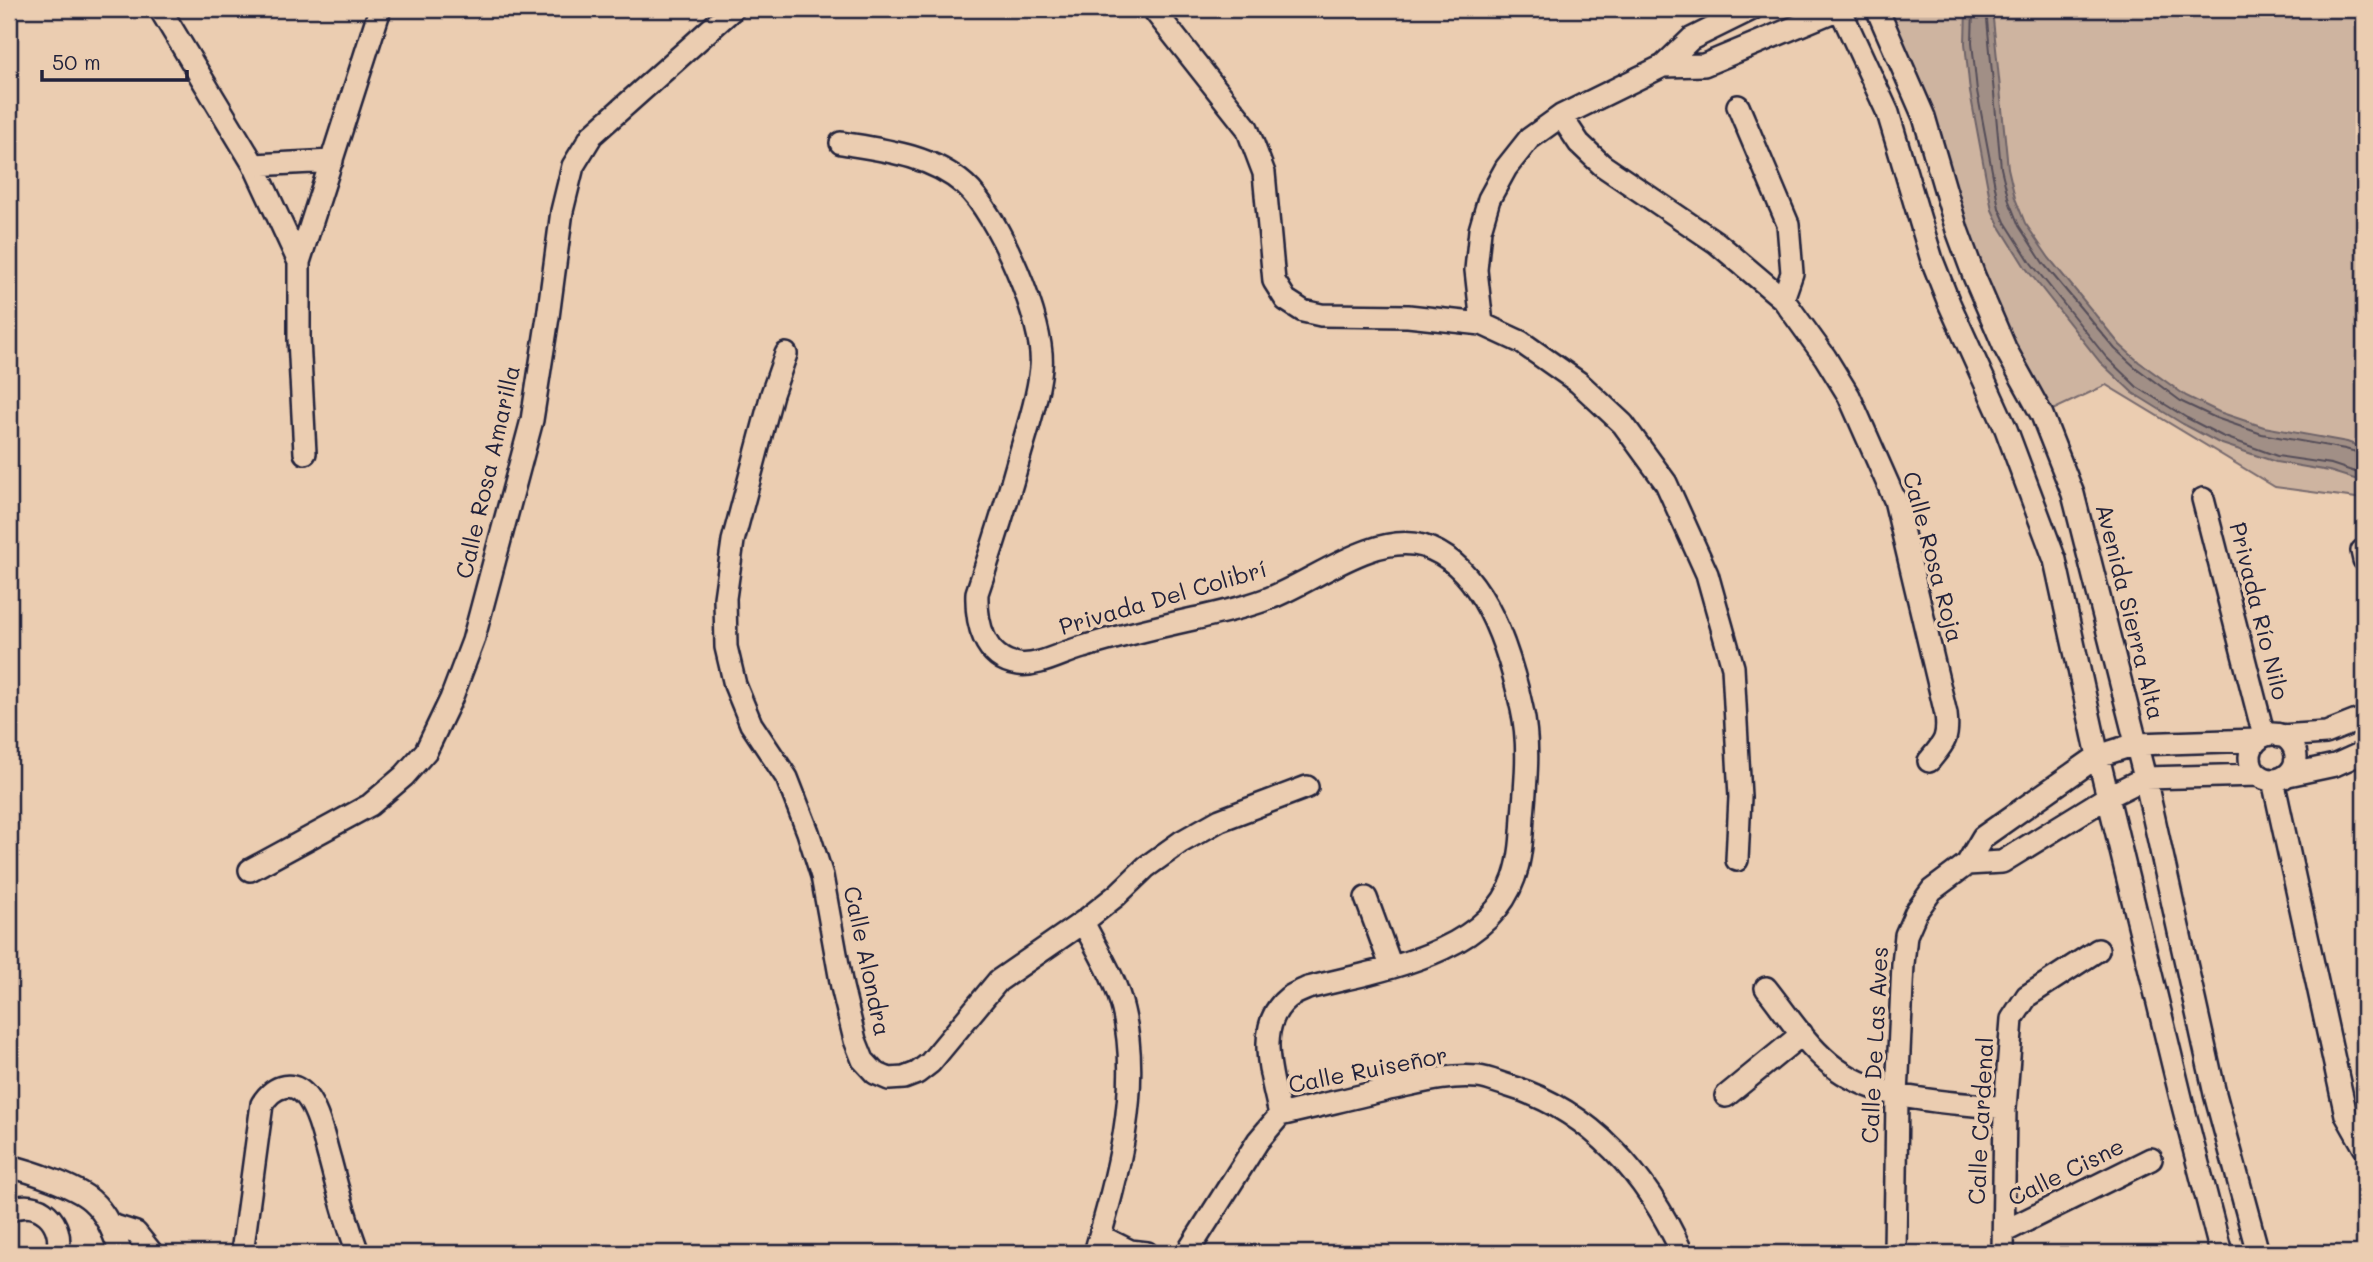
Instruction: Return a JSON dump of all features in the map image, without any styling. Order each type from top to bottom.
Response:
[{"type":"street","points":[[160,9],[254,165],[299,262]]},
{"type":"street","points":[[305,453],[299,339],[299,262],[380,9]]},
{"type":"street","name":"Calle Rosa Amarilla","points":[[250,870],[370,805],[404,776],[426,751],[451,699],[473,641],[532,420],[562,211],[573,166],[592,135],[733,9]]},
{"type":"street","points":[[1153,9],[1248,128],[1264,173],[1274,281],[1286,300],[1303,311],[1321,315],[1408,316],[1482,324],[1521,342],[1578,382],[1623,424],[1666,483],[1707,574],[1732,667],[1740,797],[1737,860]]},
{"type":"street","points":[[1663,66],[1704,65],[1839,9],[1888,113],[1932,260],[2006,429],[2055,560],[2098,757],[2221,1253]]},
{"type":"street","name":"Avenida Sierra Alta","points":[[1877,9],[1924,117],[1957,230],[2005,348],[2042,415],[2073,494],[2145,778],[2215,1094],[2258,1253]]},
{"type":"street","points":[[1482,324],[1476,270],[1480,230],[1489,199],[1506,169],[1529,139],[1561,116],[1663,66],[1691,39],[1744,13],[1749,45]]},
{"type":"street","points":[[1738,106],[1788,224],[1792,273],[1783,299]]},
{"type":"street","name":"Calle Rosa Roja","points":[[1561,116],[1579,143],[1602,165],[1717,243],[1783,299],[1849,396],[1895,500],[1946,714],[1948,731],[1945,742],[1929,761]]},
{"type":"street","name":"Privada Del Colibrí","points":[[841,143],[890,151],[930,163],[966,185],[1006,244],[1037,326],[1042,366],[1027,430],[978,593],[976,612],[980,630],[990,648],[1002,659],[1017,664],[1030,664],[1101,642],[1240,608],[1272,598],[1368,551],[1387,545],[1422,546],[1446,556],[1464,572],[1497,622],[1523,710],[1527,768],[1521,851],[1514,879],[1500,905],[1482,925],[1458,943],[1434,954],[1308,988],[1288,998],[1277,1011],[1268,1035],[1269,1062],[1280,1115]]},
{"type":"street","points":[[254,165],[332,161]]},
{"type":"street","points":[[1977,362],[2005,348]]},
{"type":"street","name":"Calle Alondra","points":[[786,354],[772,394],[733,541],[725,598],[726,647],[735,685],[751,724],[787,778],[808,832],[822,876],[842,987],[855,1040],[863,1060],[875,1073],[889,1079],[904,1078],[917,1073],[930,1063],[998,981],[1083,922],[1146,867],[1181,842],[1220,820],[1307,787]]},
{"type":"street","name":"Privada Río Nilo","points":[[2203,499],[2267,737]]},
{"type":"street","name":"Calle De Las Aves","points":[[1895,1253],[1897,1096],[1906,935],[1916,912],[1932,890],[1967,864],[1983,837],[2098,757],[2136,744],[2326,733],[2364,718]]},
{"type":"street","points":[[2267,737],[2287,740],[2295,753],[2295,761],[2273,777],[2253,769],[2250,754],[2267,737]]},
{"type":"street","points":[[1967,864],[2002,862],[2109,796],[2145,778],[2273,777],[2335,765],[2364,752]]},
{"type":"street","points":[[2273,777],[2346,1115],[2364,1147]]},
{"type":"street","points":[[2023,810],[2040,838]]},
{"type":"street","points":[[1367,898],[1391,966]]},
{"type":"street","points":[[1083,922],[1115,986],[1123,1010],[1128,1045],[1129,1080],[1125,1132],[1097,1245],[1147,1253]]},
{"type":"street","name":"Calle Cardenal","points":[[2003,1253],[2005,1108],[2012,1019],[2027,996],[2098,950]]},
{"type":"street","points":[[1766,988],[1802,1034],[1830,1063],[1855,1079],[1897,1096],[2005,1108]]},
{"type":"street","points":[[1726,1096],[1802,1034]]},
{"type":"street","name":"Calle Ruiseñor","points":[[1280,1115],[1439,1078],[1479,1077],[1519,1089],[1553,1103],[1610,1145],[1643,1182],[1669,1224],[1682,1253]]},
{"type":"street","points":[[242,1253],[262,1104],[273,1090],[289,1086],[296,1087],[309,1100],[319,1122],[347,1224],[358,1253]]},
{"type":"street","points":[[1187,1253],[1258,1142],[1280,1115]]},
{"type":"street","name":"Calle Cisne","points":[[2003,1232],[2151,1159]]},
{"type":"street","points":[[9,1166],[27,1170],[90,1200],[111,1225],[121,1253]]},
{"type":"street","points":[[9,1211],[25,1206],[36,1208],[53,1221],[75,1253]]},
{"type":"street","points":[[111,1225],[136,1233],[152,1253]]},
{"type":"street","points":[[57,1253],[60,1241],[58,1230]]},
{"type":"shaded area","points":[[1877,9],[2364,9],[2364,499],[2275,487],[2106,385],[2042,415],[2005,348]]},
{"type":"water","points":[[1966,9],[1992,9],[2008,168],[2015,198],[2025,223],[2049,258],[2120,345],[2186,396],[2219,412],[2264,427],[2347,442],[2364,448],[2364,482],[2329,471],[2276,462],[2219,443],[2133,393],[2100,362],[2025,267],[1992,210],[1970,92],[1965,43]]}]
